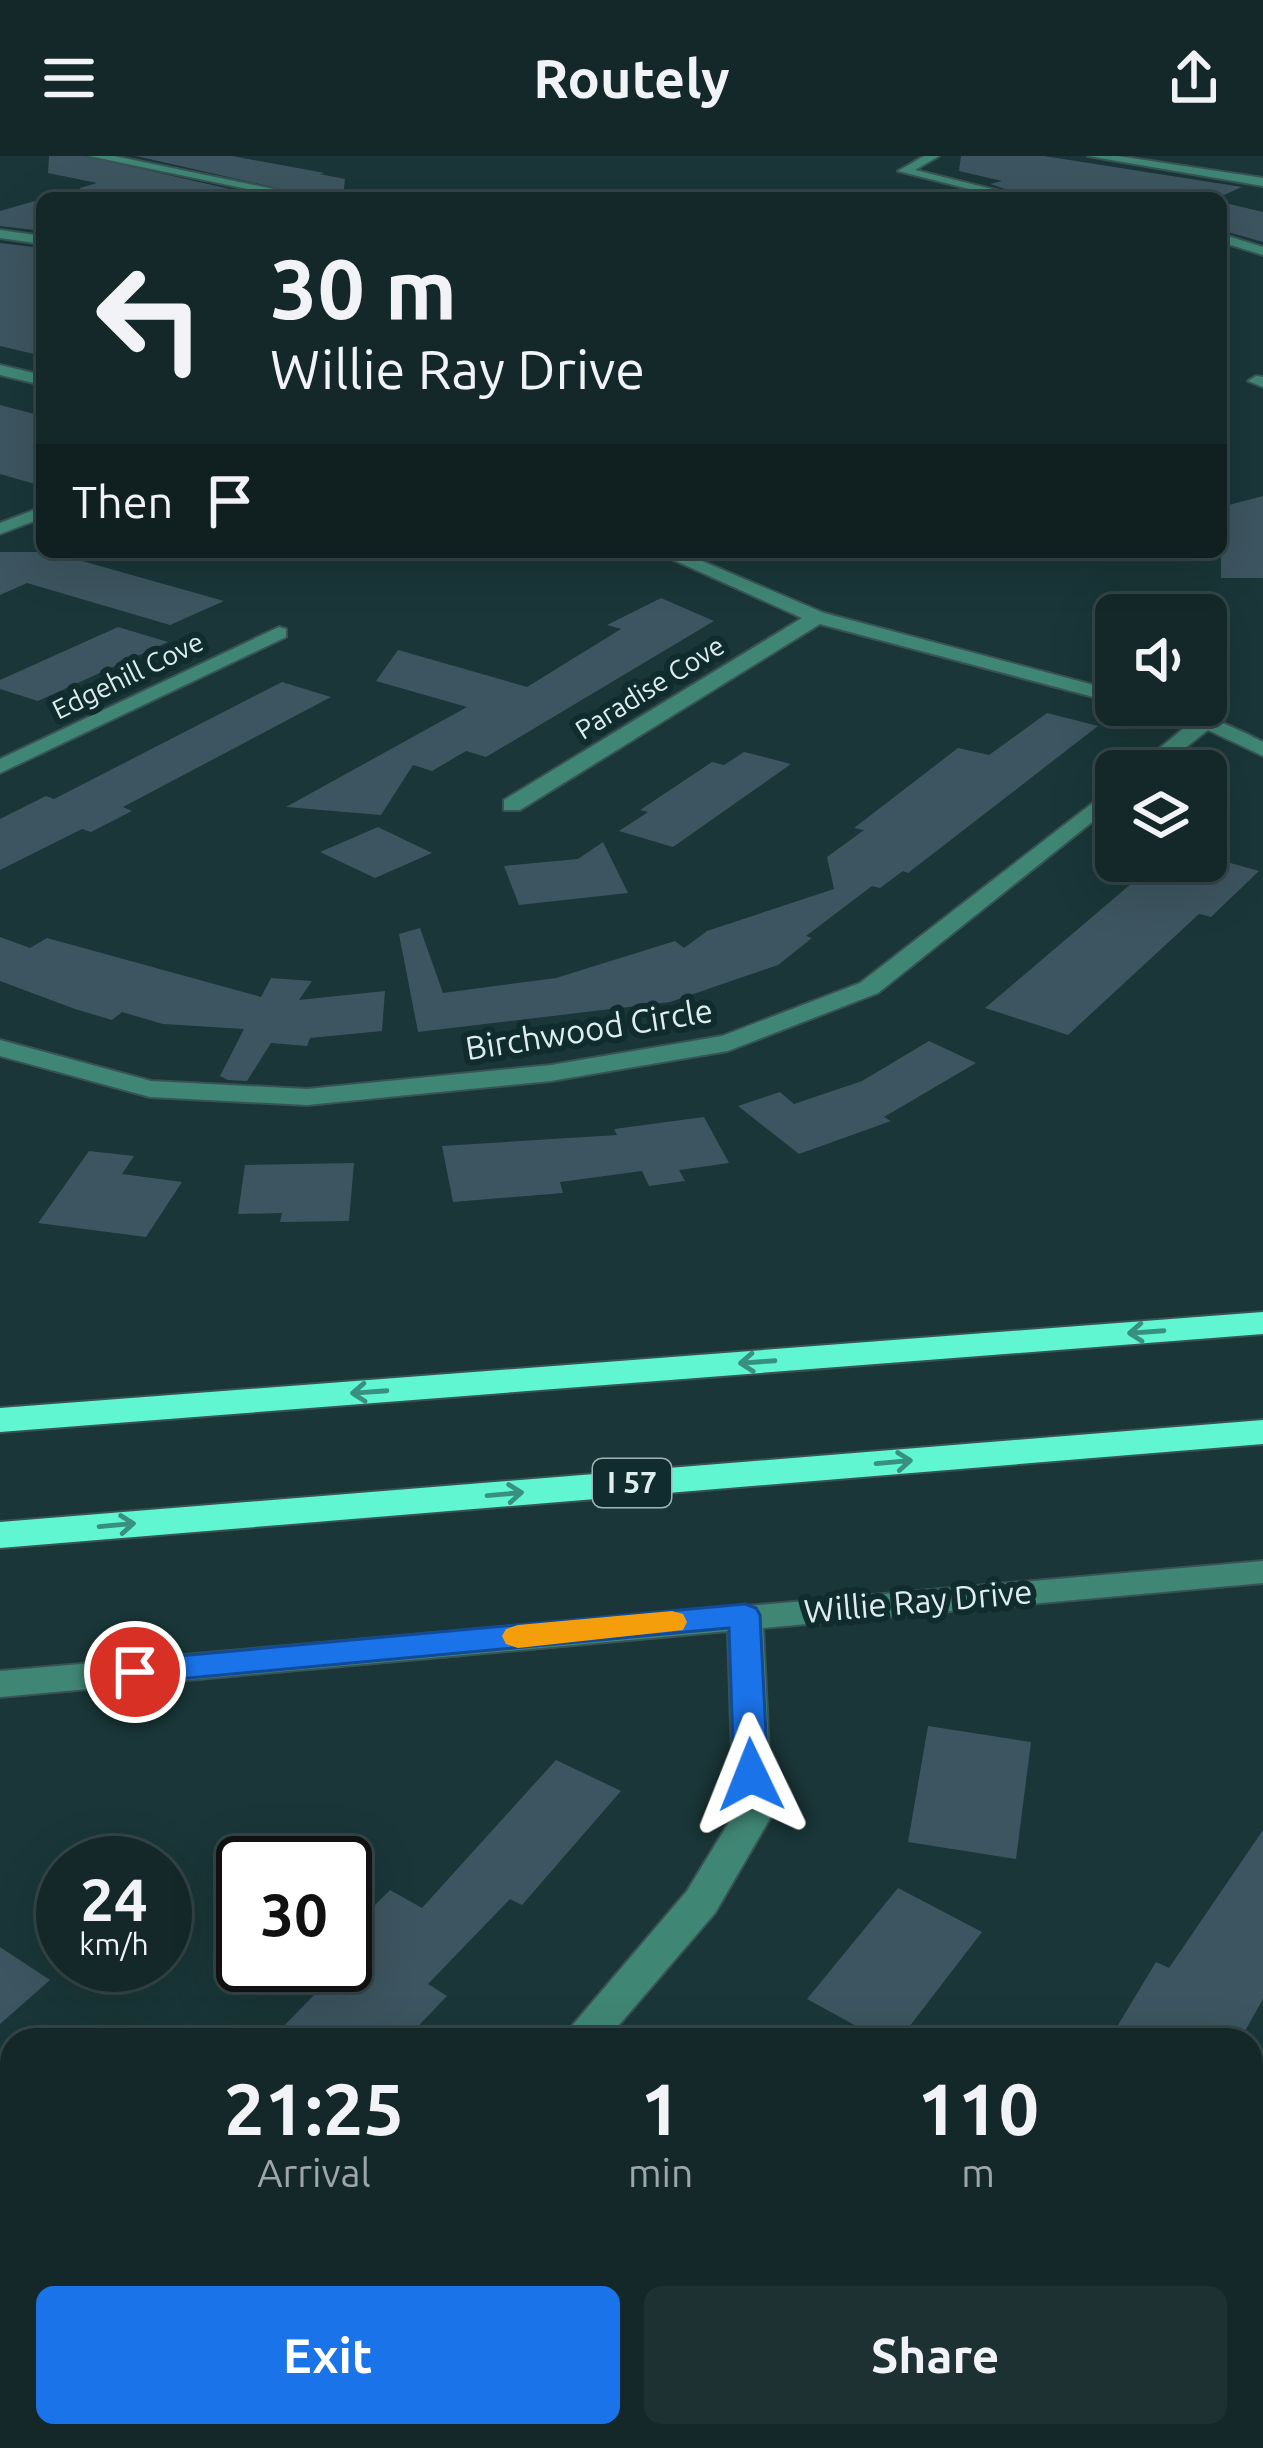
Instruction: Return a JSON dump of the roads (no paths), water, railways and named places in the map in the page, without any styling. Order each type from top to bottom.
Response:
[{"type":"highway","points":[[0,1420],[1263,1324]]},
{"type":"highway","name":"I 57","points":[[0,1535],[1263,1432]]},
{"type":"street","points":[[95,156],[279,192]]},
{"type":"street","points":[[933,156],[904,171],[996,192]]},
{"type":"street","points":[[1094,156],[1263,182]]},
{"type":"street","points":[[0,234],[36,239]]},
{"type":"street","points":[[1227,240],[1263,251]]},
{"type":"street","points":[[0,370],[36,379]]},
{"type":"street","points":[[0,529],[36,514]]},
{"type":"street","points":[[679,558],[817,617],[1095,691]]},
{"type":"street","name":"Paradise Cove","points":[[512,805],[817,617]]},
{"type":"street","name":"Edgehill Cove","points":[[0,767],[279,633]]},
{"type":"street","points":[[1169,750],[1200,726]]},
{"type":"street","points":[[1216,726],[1263,750]]},
{"type":"street","name":"Birchwood Circle","points":[[0,1048],[150,1089],[307,1097],[551,1073],[728,1043],[869,988],[1095,809]]},
{"type":"street","name":"Willie Ray Drive","points":[[0,1684],[1263,1572]]},
{"type":"street","points":[[591,2028],[700,1902],[753,1815],[745,1615]]}]
